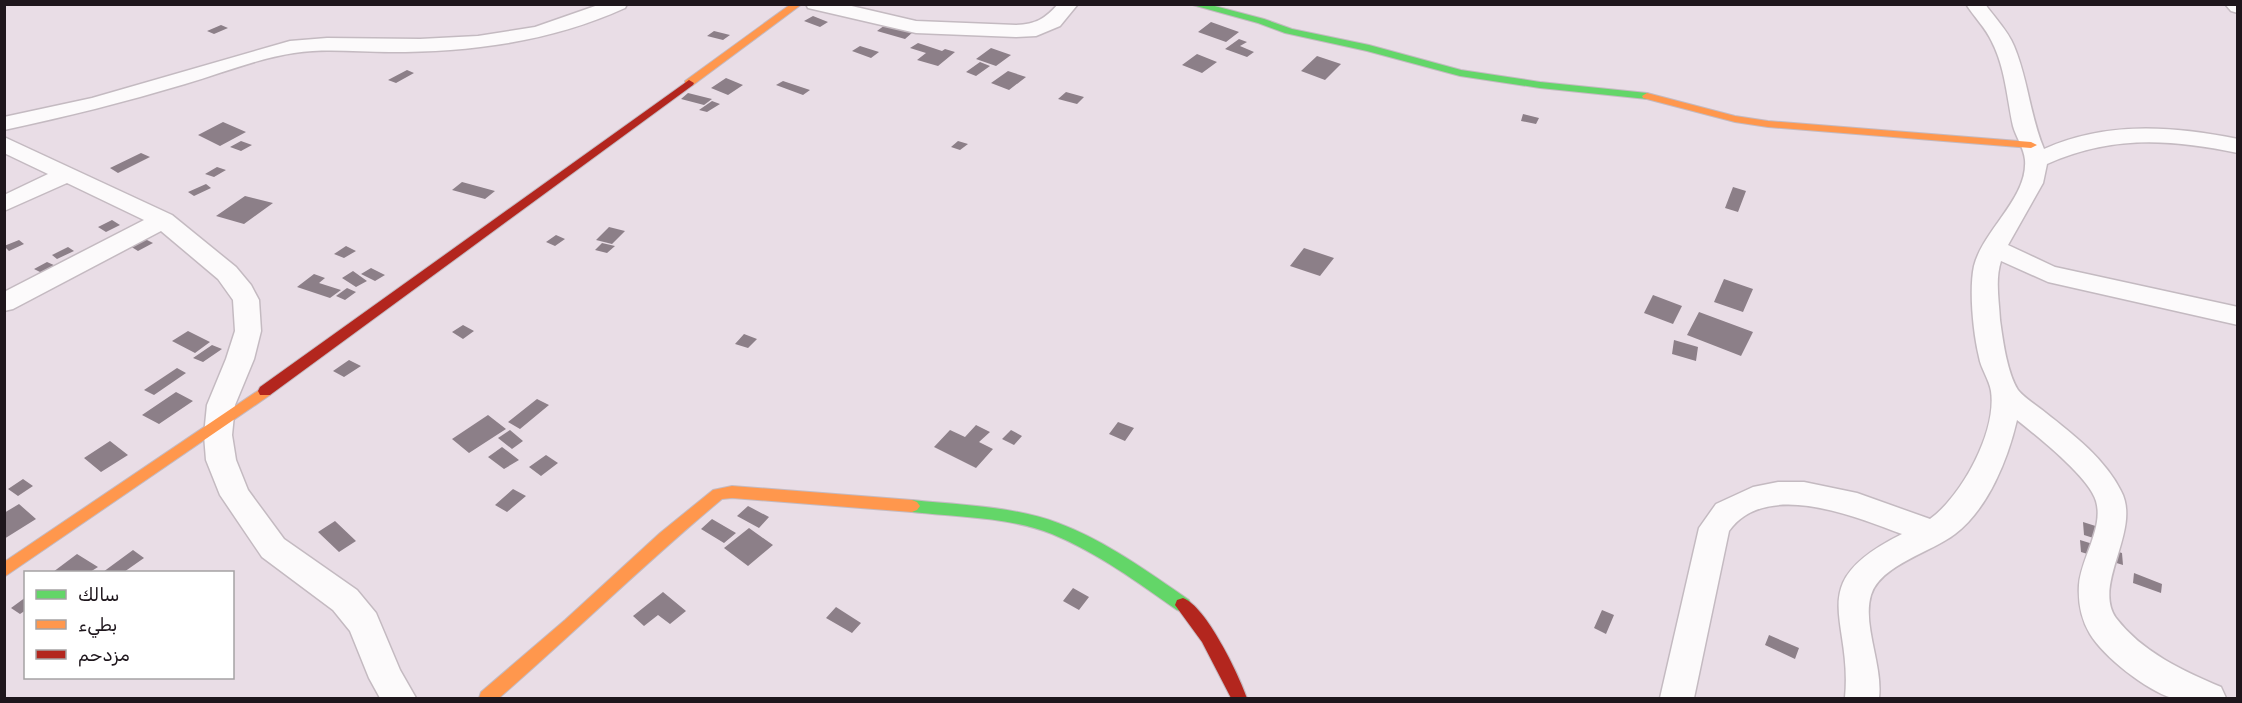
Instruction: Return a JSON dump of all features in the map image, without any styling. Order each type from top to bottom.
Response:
[{"type":"street","points":[[4,571],[218,425],[798,4]]},
{"type":"street","points":[[815,4],[916,27],[1016,31],[1036,30],[1053,22],[1070,4]]},
{"type":"street","points":[[1193,4],[1261,21],[1289,31],[1369,48],[1460,74],[1540,85],[1638,94],[1735,119],[1768,124],[2034,153],[2126,135],[2180,135],[2238,146]]},
{"type":"street","points":[[1862,699],[1863,675],[1854,604],[1856,591],[1868,573],[1892,552],[1932,532],[1956,515],[1977,485],[1996,448],[2005,394],[1992,356],[1985,279],[1987,264],[1994,248],[2017,212],[2034,174],[2034,153],[2003,44],[1975,4]]},
{"type":"street","points":[[2234,4],[2238,7]]},
{"type":"street","points":[[4,124],[97,103],[290,47],[308,44],[392,46],[495,41],[548,30],[617,6]]},
{"type":"street","points":[[4,144],[163,220],[227,273],[242,291],[246,300],[248,331],[240,359],[221,405],[218,425],[221,460],[235,495],[273,548],[345,600],[364,623],[390,692]]},
{"type":"street","points":[[4,204],[67,174]]},
{"type":"street","points":[[4,303],[163,220]]},
{"type":"street","points":[[1994,248],[2041,272],[2238,316]]},
{"type":"street","points":[[2005,394],[2079,459],[2102,484],[2111,501],[2112,524],[2099,563],[2095,598],[2102,624],[2131,656],[2167,680],[2209,699]]},
{"type":"street","points":[[487,699],[666,537],[718,494],[732,492],[1010,517],[1054,528],[1111,555],[1175,597],[1194,615],[1219,656],[1239,699]]},
{"type":"street","points":[[1677,699],[1714,528],[1728,511],[1750,501],[1786,492],[1819,494],[1932,532]]},
{"type":"building","points":[[813,16],[828,22],[820,27],[804,21]]},
{"type":"building","points":[[1211,22],[1239,32],[1226,42],[1198,32]]},
{"type":"building","points":[[221,25],[228,28],[214,34],[207,31]]},
{"type":"building","points":[[885,25],[913,32],[905,39],[877,31]]},
{"type":"building","points":[[714,31],[730,35],[723,40],[707,36]]},
{"type":"building","points":[[1239,39],[1247,42],[1240,46],[1254,52],[1247,57],[1225,49]]},
{"type":"building","points":[[918,43],[942,51],[945,49],[955,52],[938,66],[917,60],[926,53],[910,48]]},
{"type":"building","points":[[860,46],[879,52],[871,58],[852,51]]},
{"type":"building","points":[[991,48],[1011,55],[996,66],[976,59]]},
{"type":"building","points":[[1197,54],[1217,62],[1202,73],[1182,65]]},
{"type":"building","points":[[1317,56],[1341,64],[1325,80],[1301,71]]},
{"type":"building","points":[[980,62],[990,66],[976,76],[966,72]]},
{"type":"building","points":[[407,70],[414,73],[396,83],[388,80]]},
{"type":"building","points":[[1008,71],[1026,77],[1009,90],[991,83]]},
{"type":"building","points":[[726,78],[743,85],[728,95],[711,88]]},
{"type":"building","points":[[783,81],[810,90],[803,95],[776,85]]},
{"type":"building","points":[[1066,92],[1084,97],[1077,104],[1058,99]]},
{"type":"building","points":[[688,93],[712,99],[704,105],[681,99]]},
{"type":"building","points":[[712,101],[720,104],[707,112],[699,110]]},
{"type":"building","points":[[1523,114],[1539,118],[1536,124],[1521,121]]},
{"type":"building","points":[[223,122],[246,132],[220,146],[198,135]]},
{"type":"building","points":[[241,141],[252,145],[241,151],[230,147]]},
{"type":"building","points":[[958,141],[968,144],[960,150],[951,147]]},
{"type":"building","points":[[141,153],[150,157],[118,173],[110,168]]},
{"type":"building","points":[[217,167],[226,170],[214,177],[205,174]]},
{"type":"building","points":[[462,182],[495,191],[485,199],[452,190]]},
{"type":"building","points":[[206,184],[211,188],[194,196],[188,192]]},
{"type":"building","points":[[1733,187],[1746,191],[1738,212],[1725,208]]},
{"type":"building","points":[[245,196],[273,203],[244,224],[216,216]]},
{"type":"building","points":[[112,220],[120,225],[106,232],[98,227]]},
{"type":"building","points":[[609,227],[625,231],[612,244],[596,240]]},
{"type":"building","points":[[556,235],[565,239],[555,246],[546,242]]},
{"type":"building","points":[[145,239],[153,243],[138,251],[130,246]]},
{"type":"building","points":[[19,240],[24,244],[9,251],[4,246]]},
{"type":"building","points":[[602,243],[615,246],[607,253],[595,250]]},
{"type":"building","points":[[346,246],[356,251],[344,258],[334,254]]},
{"type":"building","points":[[68,247],[74,251],[57,259],[52,255]]},
{"type":"building","points":[[1304,248],[1334,258],[1320,276],[1290,266]]},
{"type":"building","points":[[47,262],[56,266],[44,274],[34,269]]},
{"type":"building","points":[[371,268],[385,275],[375,281],[361,274]]},
{"type":"building","points":[[353,271],[367,281],[356,287],[342,278]]},
{"type":"building","points":[[314,274],[325,278],[319,283],[341,290],[330,298],[297,287]]},
{"type":"building","points":[[1724,279],[1753,289],[1743,312],[1714,302]]},
{"type":"building","points":[[347,288],[356,292],[345,300],[336,296]]},
{"type":"building","points":[[1653,295],[1682,306],[1673,324],[1644,313]]},
{"type":"building","points":[[1699,312],[1753,332],[1741,356],[1687,335]]},
{"type":"building","points":[[463,325],[474,331],[463,339],[452,332]]},
{"type":"building","points":[[188,331],[210,342],[195,353],[172,341]]},
{"type":"building","points":[[744,334],[757,339],[748,348],[735,344]]},
{"type":"building","points":[[1674,340],[1698,347],[1696,361],[1672,354]]},
{"type":"building","points":[[212,345],[222,349],[203,362],[193,358]]},
{"type":"building","points":[[349,360],[361,366],[344,377],[333,371]]},
{"type":"building","points":[[177,368],[186,373],[154,395],[144,390]]},
{"type":"building","points":[[176,392],[193,401],[159,424],[142,415]]},
{"type":"building","points":[[537,399],[549,405],[520,429],[508,422]]},
{"type":"building","points":[[488,415],[506,429],[469,453],[452,439]]},
{"type":"building","points":[[1118,422],[1134,428],[1125,441],[1109,434]]},
{"type":"building","points":[[976,425],[990,432],[979,442],[993,449],[976,468],[934,447],[950,430],[965,437]]},
{"type":"building","points":[[510,430],[523,441],[512,449],[498,438]]},
{"type":"building","points":[[1011,430],[1022,436],[1014,445],[1002,439]]},
{"type":"building","points":[[110,441],[128,455],[101,472],[84,458]]},
{"type":"building","points":[[502,447],[519,460],[504,469],[488,457]]},
{"type":"building","points":[[546,455],[558,463],[541,476],[529,467]]},
{"type":"building","points":[[23,479],[33,486],[18,496],[8,489]]},
{"type":"building","points":[[513,489],[526,496],[507,512],[495,505]]},
{"type":"building","points":[[19,504],[36,519],[4,539],[4,513]]},
{"type":"building","points":[[748,506],[769,517],[759,528],[737,516]]},
{"type":"building","points":[[712,519],[736,533],[724,543],[701,529]]},
{"type":"building","points":[[335,521],[356,541],[339,552],[318,532]]},
{"type":"building","points":[[2083,522],[2108,530],[2109,543],[2084,535]]},
{"type":"building","points":[[749,528],[773,545],[748,566],[724,548]]},
{"type":"building","points":[[2080,540],[2122,553],[2123,565],[2081,552]]},
{"type":"building","points":[[133,550],[144,558],[125,571],[104,571]]},
{"type":"building","points":[[77,554],[98,567],[92,571],[54,571]]},
{"type":"building","points":[[2134,573],[2162,584],[2161,593],[2133,583]]},
{"type":"building","points":[[1073,588],[1089,597],[1079,610],[1063,601]]},
{"type":"building","points":[[663,592],[686,611],[670,624],[658,615],[644,626],[633,616]]},
{"type":"building","points":[[24,598],[24,611],[20,614],[11,608]]},
{"type":"building","points":[[836,607],[861,623],[852,633],[826,618]]},
{"type":"building","points":[[1602,610],[1614,615],[1606,634],[1594,628]]},
{"type":"building","points":[[1769,635],[1799,648],[1795,659],[1765,645]]},
{"type":"traffic: fast","points":[[1193,4],[1261,21],[1289,31],[1369,48],[1460,73],[1540,85],[1647,96]]},
{"type":"traffic: fast","points":[[912,506],[1010,517],[1054,528],[1111,555],[1183,605]]},
{"type":"traffic: slow","points":[[689,83],[798,4]]},
{"type":"traffic: slow","points":[[1647,96],[1735,119],[1768,124],[2031,145]]},
{"type":"traffic: slow","points":[[4,571],[265,391]]},
{"type":"traffic: slow","points":[[487,698],[571,625],[666,537],[718,494],[732,492],[912,506]]},
{"type":"traffic: jam","points":[[265,391],[689,83]]},
{"type":"traffic: jam","points":[[1183,605],[1208,637],[1239,698]]}]
